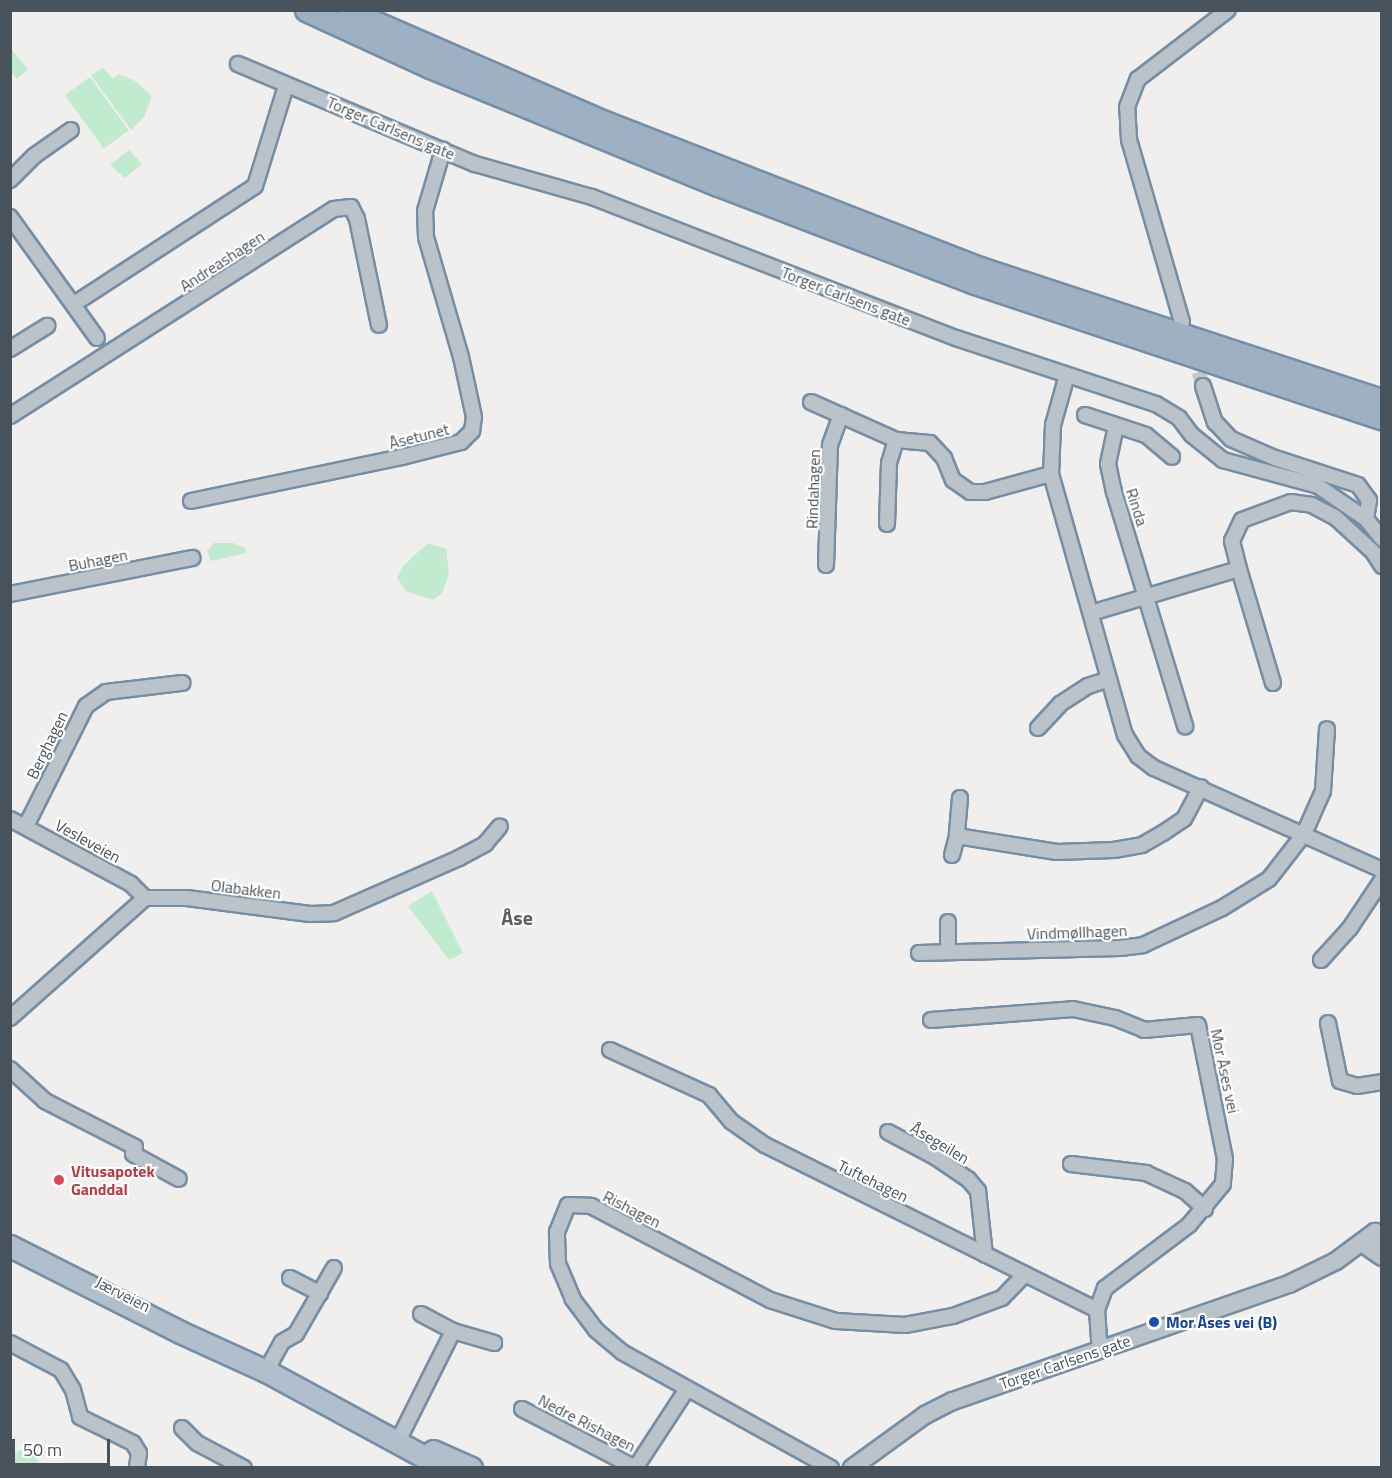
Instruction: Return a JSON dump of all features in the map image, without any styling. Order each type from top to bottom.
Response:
[{"type":"highway","points":[[306,10],[430,67],[718,185],[972,282],[1382,418]]},
{"type":"highway","points":[[347,10],[605,122],[980,268],[1382,400]]},
{"type":"main road","name":"Jærveien","points":[[10,1236],[234,1355],[399,1439],[445,1467]]},
{"type":"main road","name":"Jærveien","points":[[10,1246],[180,1332],[234,1355]]},
{"type":"main road","name":"Jærveien","points":[[399,1439],[471,1467]]},
{"type":"street","points":[[1182,322],[1129,140],[1127,107],[1138,79],[1228,10]]},
{"type":"street","name":"Torger Carlsens gate","points":[[238,64],[286,86],[509,176],[592,197],[956,338],[1156,404],[1179,418],[1192,435],[1223,460],[1318,486],[1366,519],[1382,539]]},
{"type":"street","points":[[74,304],[255,186],[286,86]]},
{"type":"street","points":[[10,180],[34,156],[71,130]]},
{"type":"street","name":"Åsetunet","points":[[192,501],[402,458],[461,442],[472,431],[474,417],[461,357],[426,237],[425,211],[443,150]]},
{"type":"street","name":"Andreashagen","points":[[10,416],[334,208],[351,207],[357,219],[379,325]]},
{"type":"street","points":[[10,217],[97,338]]},
{"type":"street","points":[[10,349],[46,326]]},
{"type":"street","points":[[1067,375],[1053,425],[1051,474],[1125,735],[1138,756],[1154,768],[1201,787],[1382,870]]},
{"type":"street","points":[[1203,386],[1215,422],[1232,439],[1275,458],[1358,485],[1369,500],[1366,519]]},
{"type":"street","points":[[811,402],[896,440],[924,441],[935,446],[953,480],[970,492],[985,492],[1051,474]]},
{"type":"street","name":"Rindahagen","points":[[826,565],[830,445],[841,415]]},
{"type":"street","points":[[1085,415],[1146,435],[1172,457]]},
{"type":"street","name":"Rinda","points":[[1116,426],[1108,464],[1185,726]]},
{"type":"street","points":[[886,524],[889,463],[896,440]]},
{"type":"street","points":[[1273,683],[1232,541],[1242,520],[1291,502],[1312,505],[1335,518],[1373,552],[1382,566]]},
{"type":"street","name":"Buhagen","points":[[10,594],[192,558]]},
{"type":"street","points":[[1091,613],[1239,569]]},
{"type":"street","points":[[1038,728],[1060,704],[1088,686],[1109,679]]},
{"type":"street","name":"Berghagen","points":[[26,826],[86,706],[106,692],[182,683]]},
{"type":"street","name":"Vindmøllhagen","points":[[919,953],[1143,945],[1222,908],[1269,879],[1304,834],[1323,791],[1328,729]]},
{"type":"street","points":[[957,836],[1057,852],[1142,845],[1184,819],[1201,787]]},
{"type":"street","points":[[952,855],[957,836],[960,798]]},
{"type":"street","name":"Vesleveien","points":[[10,819],[131,884],[145,898]]},
{"type":"street","name":"Olabakken","points":[[145,898],[186,898],[310,914],[334,913],[468,853],[485,844],[500,826]]},
{"type":"street","points":[[1322,960],[1350,928],[1382,880]]},
{"type":"street","points":[[10,1018],[145,898]]},
{"type":"street","points":[[948,922],[948,952]]},
{"type":"street","name":"Mor Åses vei","points":[[931,1020],[1073,1009],[1115,1018],[1144,1030],[1198,1025],[1226,1165],[1222,1184],[1205,1209],[1105,1288],[1097,1310]]},
{"type":"street","points":[[1328,1023],[1340,1081],[1357,1086],[1382,1082]]},
{"type":"street","name":"Tuftehagen","points":[[610,1050],[709,1095],[732,1122],[765,1145],[1097,1310]]},
{"type":"street","points":[[10,1069],[45,1101],[135,1147],[133,1154],[179,1179]]},
{"type":"street","name":"Åsegeilen","points":[[888,1132],[968,1179],[978,1191],[985,1255]]},
{"type":"street","points":[[1071,1164],[1146,1173],[1185,1191],[1205,1209]]},
{"type":"street","name":"Rishagen","points":[[831,1467],[776,1434],[687,1389],[622,1352],[596,1330],[573,1299],[558,1264],[557,1232],[568,1205],[591,1206],[770,1300],[836,1321],[905,1325],[953,1316],[1002,1298],[1024,1275]]},
{"type":"street","points":[[1375,1235],[1382,1257]]},
{"type":"street","name":"Torger Carlsens gate","points":[[852,1467],[908,1426],[953,1401],[1290,1284],[1375,1235]]},
{"type":"street","points":[[266,1371],[282,1342],[296,1334],[334,1269]]},
{"type":"street","points":[[290,1278],[320,1293]]},
{"type":"street","points":[[1097,1310],[1100,1349]]},
{"type":"street","points":[[421,1314],[453,1331],[494,1343]]},
{"type":"street","points":[[399,1439],[453,1331]]},
{"type":"street","points":[[10,1343],[61,1370],[73,1390],[80,1417],[133,1443],[139,1453],[137,1467]]},
{"type":"street","name":"Nedre Rishagen","points":[[522,1409],[636,1467],[687,1389]]},
{"type":"street","points":[[182,1428],[197,1443],[244,1467]]},
{"type":"green space","points":[[11,49],[28,69],[17,79],[11,72]]},
{"type":"green space","points":[[103,68],[113,79],[119,74],[135,81],[152,96],[144,117],[131,130],[91,75]]},
{"type":"green space","points":[[90,77],[129,130],[104,149],[65,95]]},
{"type":"green space","points":[[129,150],[142,164],[125,178],[110,165]]},
{"type":"green space","points":[[214,543],[233,543],[245,548],[246,553],[211,561],[207,551]]},
{"type":"green space","points":[[428,543],[446,549],[449,574],[442,593],[433,600],[406,591],[397,578],[404,565]]},
{"type":"green space","points":[[432,891],[463,953],[449,960],[408,906]]},
{"type":"green space","points":[[19,1450],[33,1454],[42,1466],[49,1467],[11,1467],[11,1458]]},
{"type":"tunnel","points":[[1192,352],[1203,386]]},
{"type":"place","name":"Vitusapotek Ganddal","points":[[59,1180]]},
{"type":"place","name":"Mor Åses vei (B)","points":[[1154,1322]]},
{"type":"district","name":"Åse","points":[[517,917]]}]
